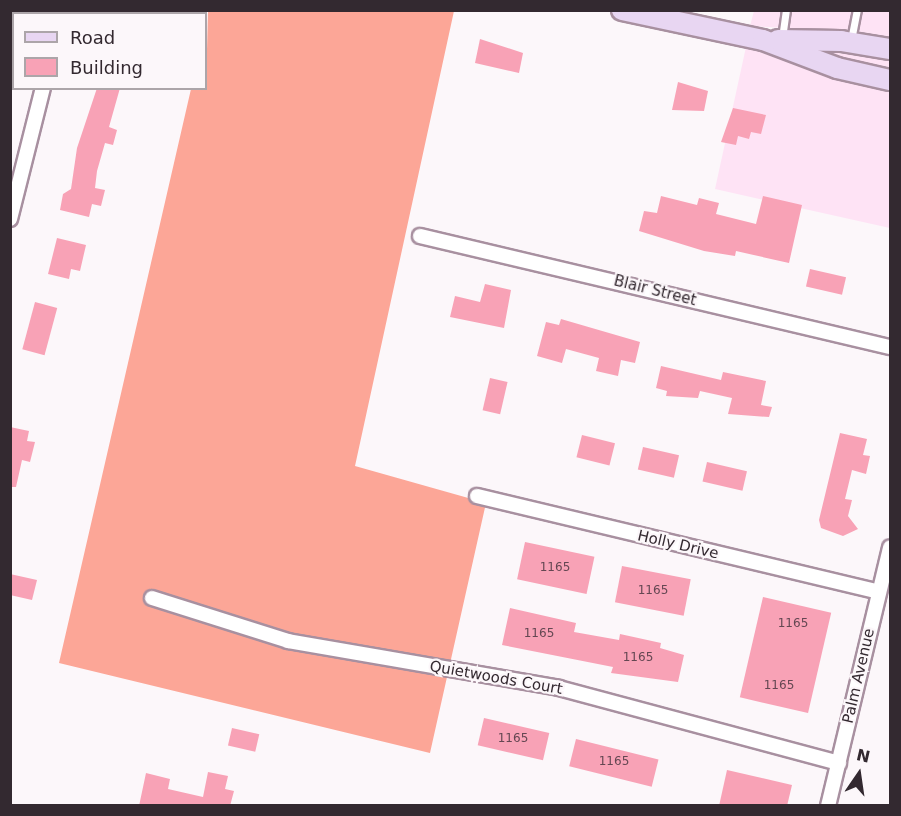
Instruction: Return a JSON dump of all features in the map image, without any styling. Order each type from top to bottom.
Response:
[{"type":"main road","points":[[622,10],[772,40],[850,42],[891,49]]},
{"type":"main road","points":[[772,40],[837,68],[891,81]]},
{"type":"street","points":[[10,219],[42,90]]},
{"type":"street","name":"Blair Street","points":[[420,236],[891,347]]},
{"type":"street","name":"Holly Drive","points":[[477,496],[879,592]]},
{"type":"street","name":"Palm Avenue","points":[[828,806],[891,547]]},
{"type":"street","name":"Quietwoods Court","points":[[152,598],[288,641],[559,688],[839,763]]},
{"type":"lane","points":[[772,40],[786,10]]},
{"type":"lane","points":[[850,42],[857,10]]},
{"type":"shaded area","points":[[208,11],[454,11],[355,466],[486,503],[430,753],[59,663],[191,90],[207,90]]},
{"type":"shaded area","points":[[754,11],[890,11],[890,38],[843,31],[750,26]]},
{"type":"shaded area","points":[[746,47],[834,78],[890,91],[890,228],[715,189]]},
{"type":"shaded area","points":[[821,51],[890,59],[890,70],[840,58]]},
{"type":"building","points":[[480,39],[523,53],[519,73],[475,63]]},
{"type":"building","points":[[678,82],[708,91],[704,111],[672,110]]},
{"type":"building","points":[[96,90],[119,90],[109,127],[117,130],[113,145],[105,143],[97,171],[95,188],[105,190],[101,206],[92,204],[89,217],[60,210],[63,194],[71,189],[77,148]]},
{"type":"building","points":[[733,108],[766,115],[761,134],[751,132],[749,139],[738,136],[736,145],[721,142]]},
{"type":"building","points":[[661,196],[697,205],[699,198],[719,203],[716,214],[756,224],[763,196],[802,205],[789,263],[736,251],[735,256],[704,251],[639,231],[644,211],[657,213]]},
{"type":"building","points":[[57,238],[86,245],[80,271],[71,269],[69,279],[48,274]]},
{"type":"building","points":[[810,269],[846,277],[842,295],[806,287]]},
{"type":"building","points":[[485,284],[511,290],[504,328],[450,317],[455,296],[480,302]]},
{"type":"building","points":[[35,302],[57,308],[45,355],[22,349]]},
{"type":"building","points":[[561,319],[640,342],[635,363],[621,360],[618,376],[596,371],[599,358],[566,349],[562,363],[537,356],[546,322],[559,325]]},
{"type":"building","points":[[661,366],[721,380],[723,372],[766,381],[761,405],[772,407],[769,417],[728,414],[732,398],[700,391],[698,398],[666,396],[667,391],[656,388]]},
{"type":"building","points":[[490,378],[508,382],[500,414],[483,410]]},
{"type":"building","points":[[10,427],[29,431],[27,441],[35,442],[30,462],[22,460],[16,487],[10,487]]},
{"type":"building","points":[[840,433],[867,439],[863,455],[870,456],[866,474],[852,470],[845,499],[852,500],[848,516],[858,529],[843,536],[821,528],[819,520]]},
{"type":"building","points":[[582,435],[615,443],[609,466],[576,457]]},
{"type":"building","points":[[643,447],[679,455],[674,478],[638,469]]},
{"type":"building","points":[[707,462],[747,471],[742,491],[703,481]]},
{"type":"building","points":[[525,542],[594,557],[587,594],[517,579]]},
{"type":"building","points":[[622,566],[691,579],[684,616],[615,602]]},
{"type":"building","points":[[10,574],[37,580],[32,600],[10,595]]},
{"type":"building","points":[[763,597],[831,613],[808,713],[740,697]]},
{"type":"building","points":[[510,608],[576,623],[574,632],[619,640],[620,634],[661,643],[660,648],[684,655],[678,682],[611,673],[613,667],[502,645]]},
{"type":"building","points":[[484,718],[549,733],[543,760],[478,745]]},
{"type":"building","points":[[232,728],[259,734],[255,752],[228,746]]},
{"type":"building","points":[[576,739],[658,760],[652,787],[569,766]]},
{"type":"building","points":[[727,770],[792,785],[787,806],[719,806]]},
{"type":"building","points":[[208,772],[228,776],[225,789],[234,791],[230,806],[139,806],[146,773],[170,779],[168,789],[203,797]]}]
